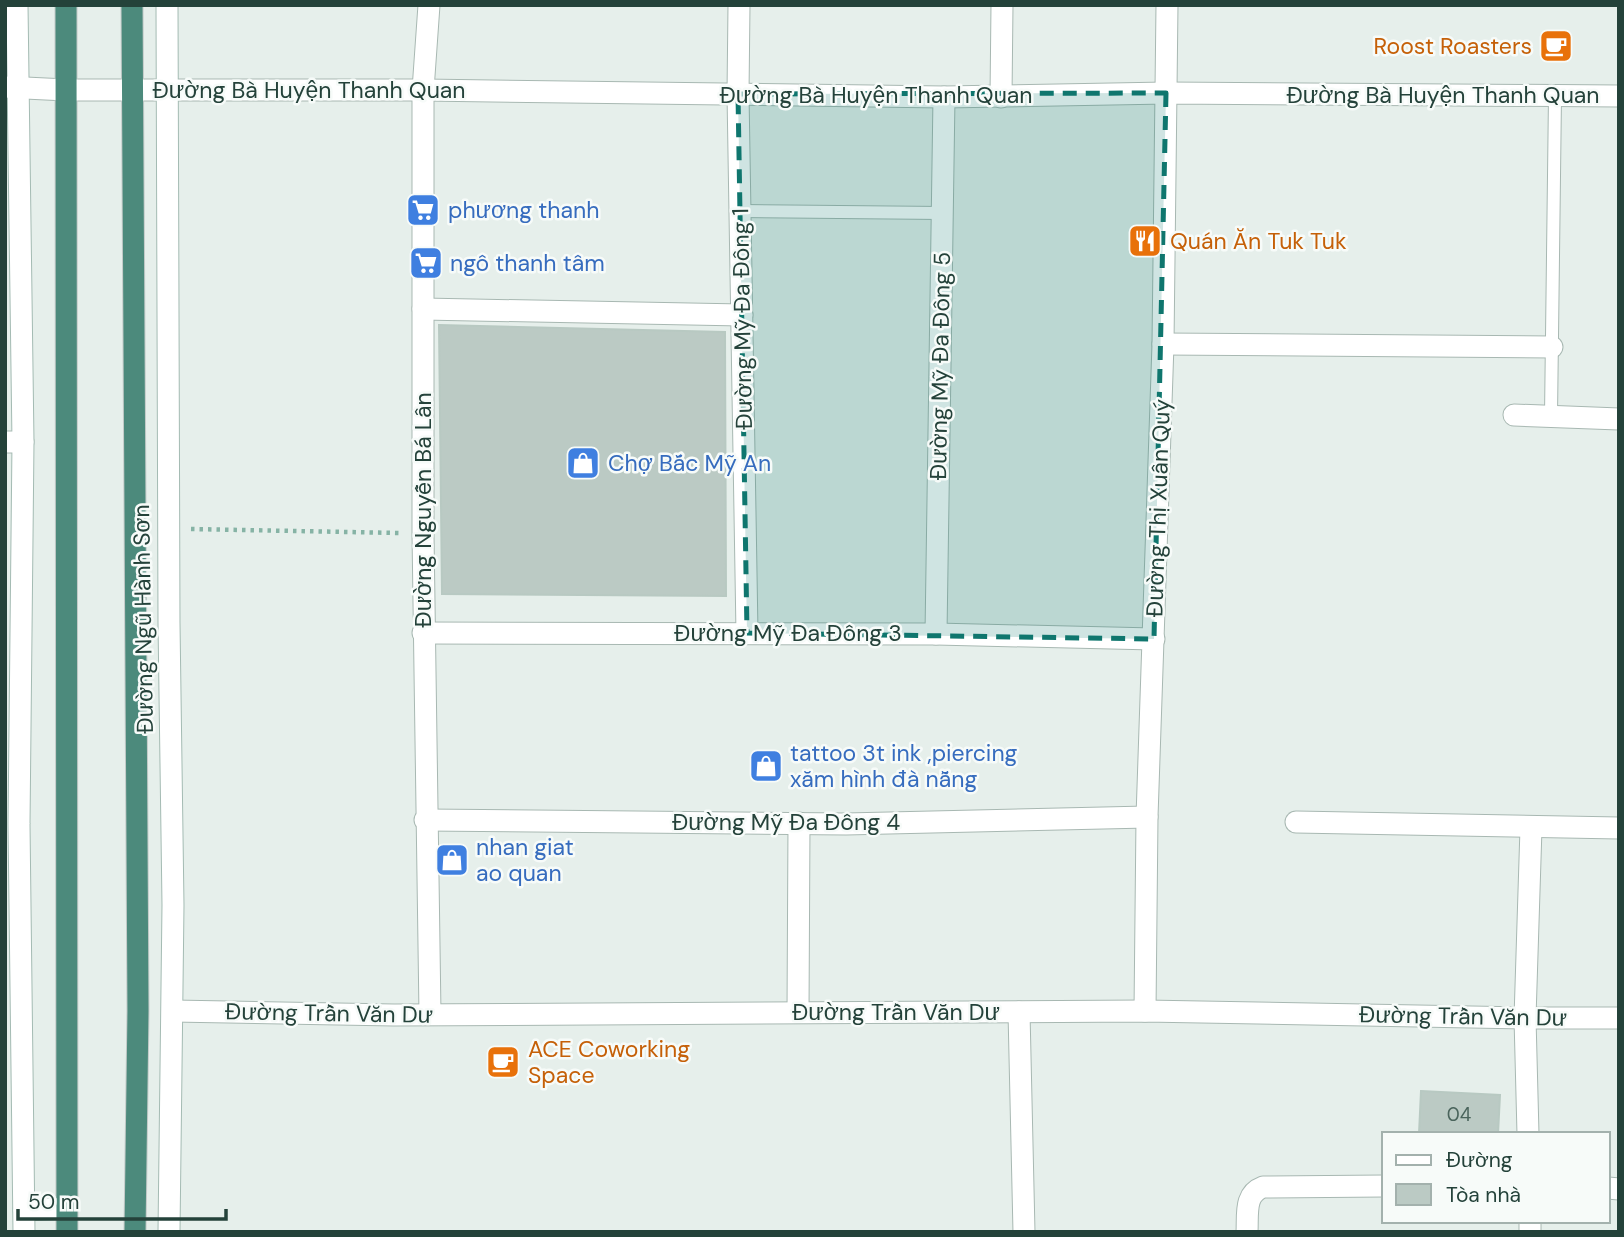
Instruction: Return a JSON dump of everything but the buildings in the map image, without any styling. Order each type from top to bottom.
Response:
[{"type":"highway","points":[[65,5],[67,1232]]},
{"type":"highway","name":"Đường Ngũ Hành Sơn","points":[[132,5],[138,1011],[135,1232]]},
{"type":"street","name":"Đường Ngũ Hành Sơn","points":[[167,5],[173,1011],[169,1232]]},
{"type":"street","name":"Đường Nguyễn Bá Lân","points":[[429,5],[423,90],[423,633],[430,1014]]},
{"type":"street","name":"Đường Mỹ Đa Đông 1","points":[[739,5],[738,94],[747,633]]},
{"type":"street","points":[[1002,5],[1002,97]]},
{"type":"street","name":"Đường Thị Xuân Quý","points":[[1145,1011],[1147,817],[1163,344],[1167,5]]},
{"type":"street","points":[[17,10],[11,88],[14,442],[12,823],[24,1221],[67,1208]]},
{"type":"street","name":"Đường Bà Huyện Thanh Quan","points":[[11,88],[944,97],[1166,93],[1619,96]]},
{"type":"street","name":"Đường Mỹ Đa Đông 5","points":[[936,634],[944,97]]},
{"type":"street","points":[[423,309],[742,315]]},
{"type":"street","points":[[1163,344],[1552,347]]},
{"type":"street","points":[[1514,415],[1619,419]]},
{"type":"street","name":"Đường Mỹ Đa Đông 3","points":[[423,633],[936,634],[1154,639]]},
{"type":"street","name":"Đường Mỹ Đa Đông 4","points":[[425,820],[799,823],[1147,817]]},
{"type":"street","points":[[1296,822],[1619,828]]},
{"type":"street","points":[[798,1012],[799,823]]},
{"type":"street","points":[[1528,1132],[1525,1018],[1531,828]]},
{"type":"street","name":"Đường Trần Văn Dư","points":[[173,1011],[430,1014],[1145,1011],[1525,1018],[1619,1017]]},
{"type":"street","points":[[1019,1012],[1024,1232]]},
{"type":"street","points":[[1247,1232],[1249,1197],[1254,1190],[1263,1187],[1382,1186]]},
{"type":"lane","points":[[1551,416],[1555,96]]},
{"type":"lane","points":[[740,211],[942,213]]},
{"type":"path","points":[[169,528],[423,534]]},
{"type":"highlighted area","points":[[1166,93],[1154,639],[747,633],[738,94]]},
{"type":"place","name":"Roost Roasters","points":[[1556,46]]},
{"type":"place","name":"phương thanh","points":[[423,210]]},
{"type":"place","name":"Quán Ăn Tuk Tuk","points":[[1145,241]]},
{"type":"place","name":"ngô thanh tâm","points":[[426,263]]},
{"type":"place","name":"Chợ Bắc Mỹ An","points":[[583,463]]},
{"type":"place","name":"tattoo 3t ink ,piercing xăm hình đà nẵng","points":[[766,766]]},
{"type":"place","name":"nhan giat ao quan","points":[[452,860]]},
{"type":"place","name":"ACE Coworking Space","points":[[503,1062]]}]
